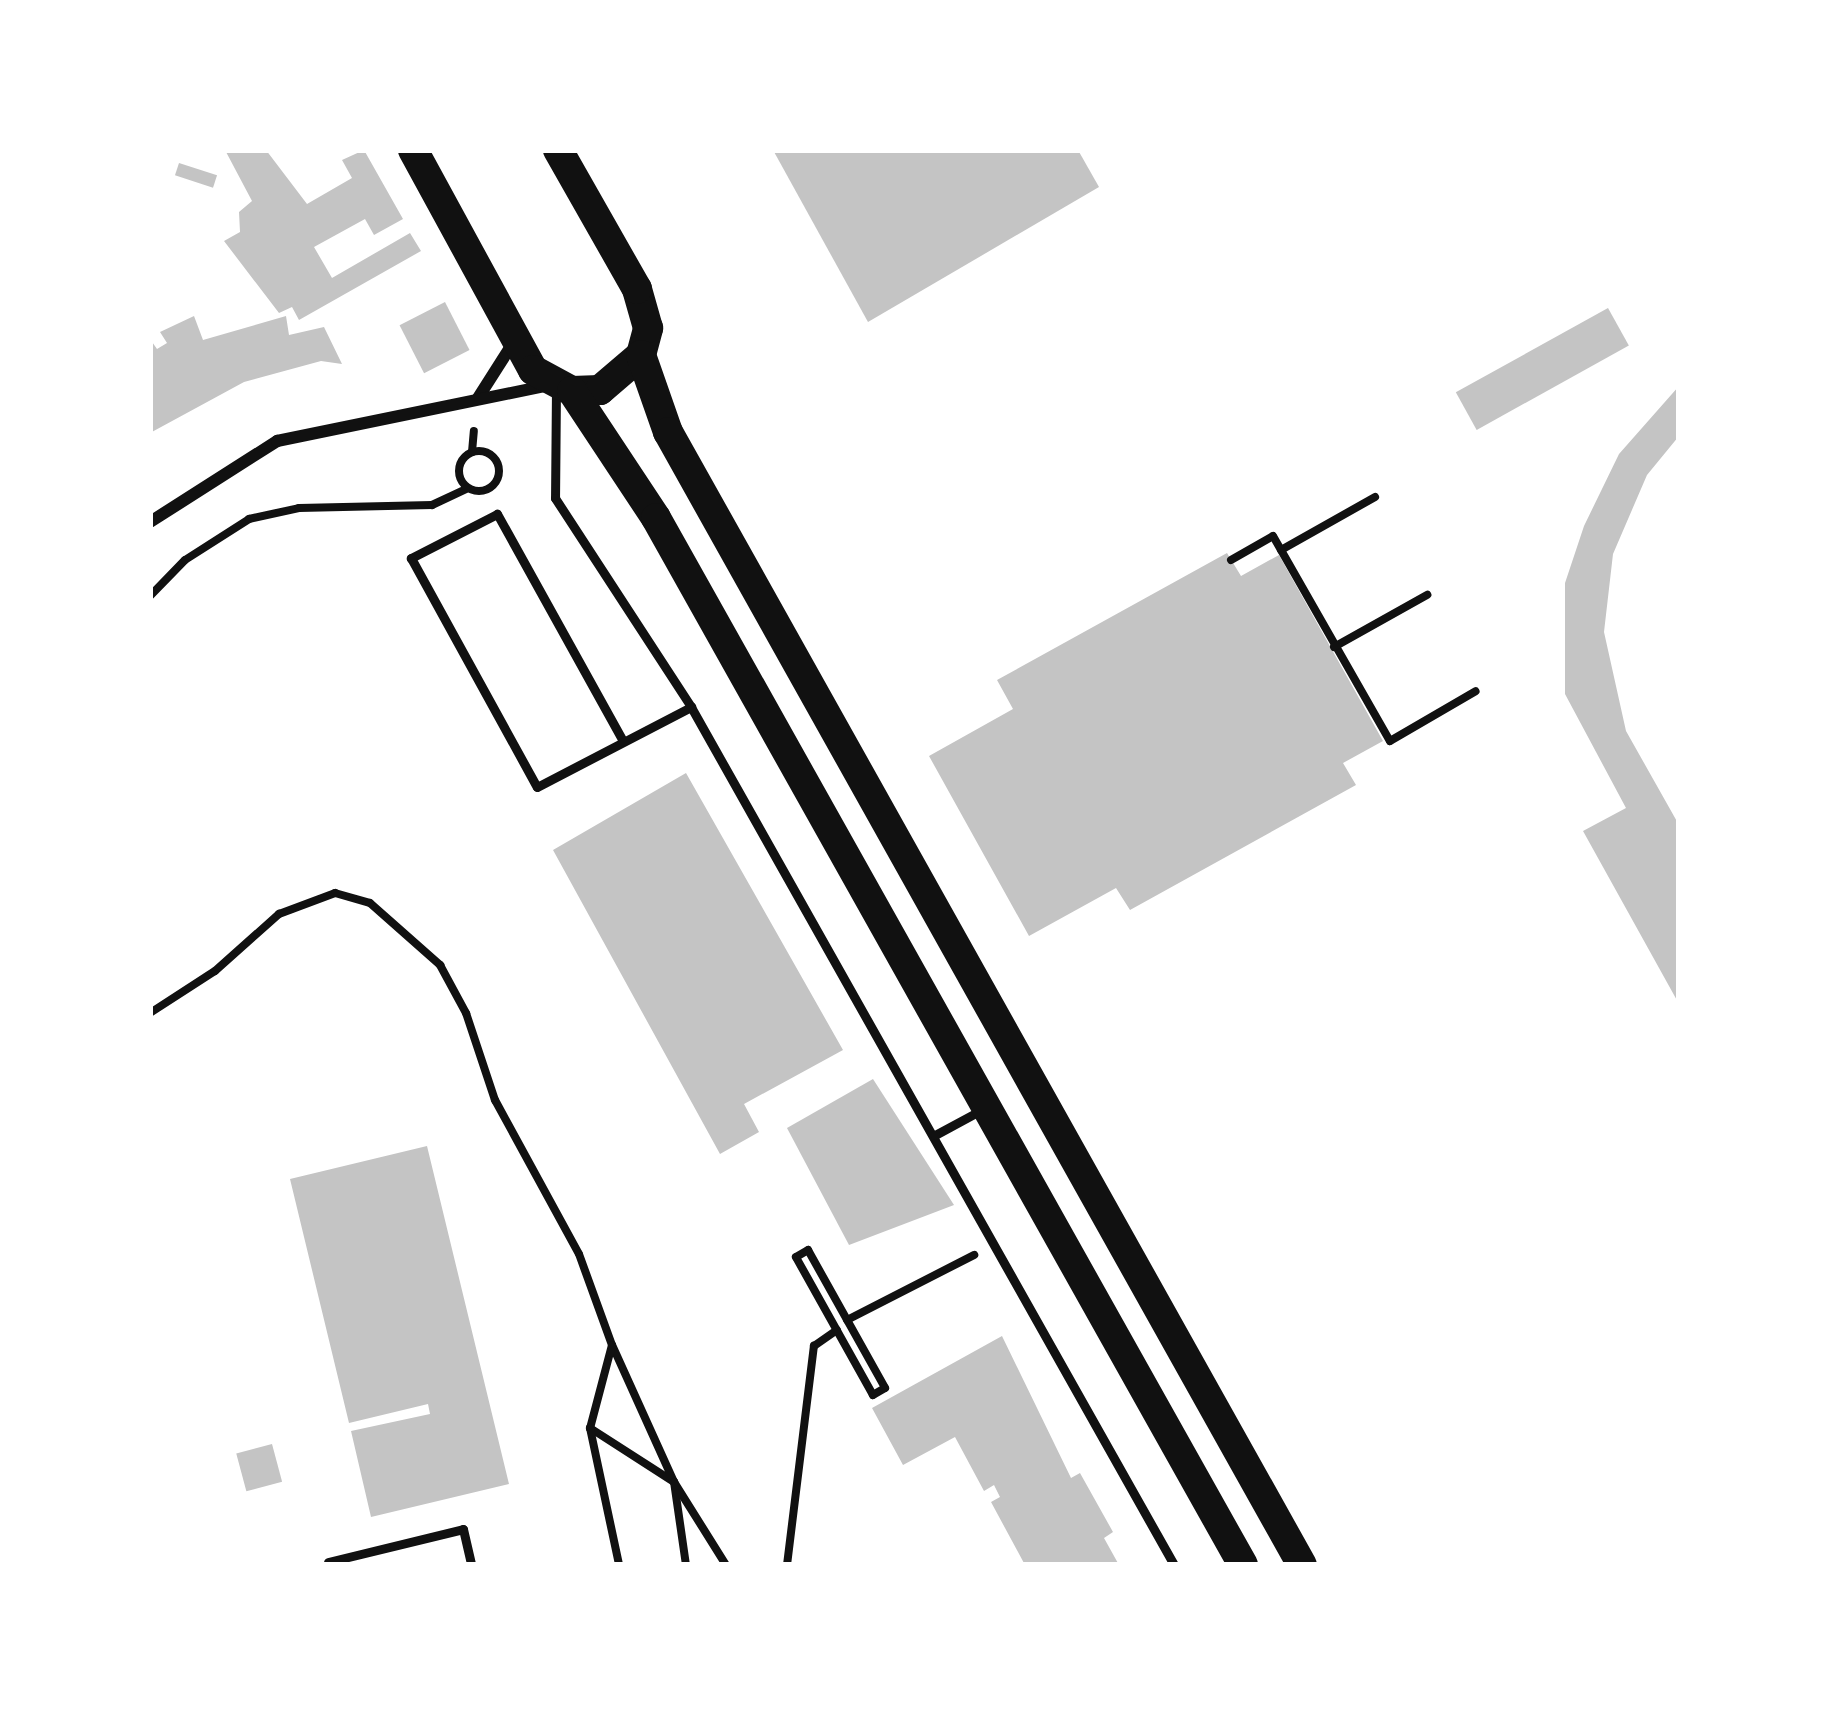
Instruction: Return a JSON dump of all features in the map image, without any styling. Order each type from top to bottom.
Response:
[{"type":"main road","points":[[413,150],[516,339],[560,387],[656,518],[1243,1565]]},
{"type":"main road","points":[[558,150],[637,289],[648,328],[641,355],[621,380],[560,387]]},
{"type":"main road","points":[[641,355],[668,432],[1301,1565]]},
{"type":"street","points":[[478,398],[516,339]]},
{"type":"street","points":[[150,522],[278,441],[478,398],[560,387]]},
{"type":"lane","points":[[560,387],[555,498],[691,707],[1174,1565]]},
{"type":"lane","points":[[623,741],[497,514],[411,559],[537,787],[691,707]]},
{"type":"lane","points":[[935,1136],[986,1107]]},
{"type":"lane","points":[[328,1562],[463,1529],[471,1565]]},
{"type":"path","points":[[472,452],[474,431]]},
{"type":"path","points":[[150,596],[185,560],[249,519],[299,508],[432,505],[497,482],[499,466],[488,453],[472,452],[460,461],[467,489]]},
{"type":"path","points":[[1280,550],[1375,497]]},
{"type":"path","points":[[1231,560],[1273,536],[1390,741],[1476,691]]},
{"type":"path","points":[[1333,647],[1427,595]]},
{"type":"path","points":[[150,1013],[215,971],[279,914],[335,893],[370,903],[440,965],[466,1013],[495,1100],[579,1254],[612,1345],[674,1482],[726,1565]]},
{"type":"path","points":[[848,1320],[997,1244]]},
{"type":"path","points":[[808,1250],[885,1388],[873,1395],[837,1330],[796,1257],[808,1250]]},
{"type":"path","points":[[787,1565],[814,1346],[837,1330]]},
{"type":"path","points":[[612,1345],[590,1428],[619,1565]]},
{"type":"path","points":[[590,1428],[674,1482],[686,1565]]},
{"type":"building","points":[[225,150],[266,150],[307,204],[352,178],[342,160],[364,150],[403,219],[374,235],[365,219],[314,247],[332,278],[410,233],[421,251],[299,320],[292,307],[279,313],[224,241],[240,232],[239,212],[252,201]]},
{"type":"building","points":[[773,150],[1078,150],[1099,187],[868,322]]},
{"type":"building","points":[[179,163],[217,175],[213,188],[175,175]]},
{"type":"building","points":[[445,302],[470,350],[424,373],[400,325]]},
{"type":"building","points":[[1608,308],[1629,346],[1477,430],[1456,392]]},
{"type":"building","points":[[194,316],[203,340],[286,316],[289,335],[324,327],[342,364],[321,361],[244,382],[150,433],[150,339],[157,349],[167,343],[160,332]]},
{"type":"building","points":[[1679,386],[1679,436],[1647,475],[1613,554],[1604,632],[1626,731],[1679,825],[1679,1004],[1583,831],[1626,808],[1565,694],[1565,583],[1584,526],[1619,454]]},
{"type":"building","points":[[1227,553],[1241,576],[1279,555],[1383,741],[1343,763],[1356,785],[1130,910],[1116,888],[1029,936],[929,756],[1013,709],[997,680]]},
{"type":"building","points":[[686,773],[843,1050],[744,1104],[759,1132],[720,1154],[553,850]]},
{"type":"building","points":[[873,1079],[954,1205],[849,1245],[787,1128]]},
{"type":"building","points":[[427,1146],[509,1484],[371,1517],[351,1431],[430,1414],[428,1404],[349,1423],[290,1179]]},
{"type":"building","points":[[1002,1336],[1071,1478],[1080,1473],[1113,1532],[1104,1538],[1119,1565],[1025,1565],[991,1502],[1000,1497],[994,1485],[984,1491],[955,1437],[903,1465],[872,1408]]},
{"type":"building","points":[[272,1444],[282,1482],[246,1491],[236,1454]]}]
